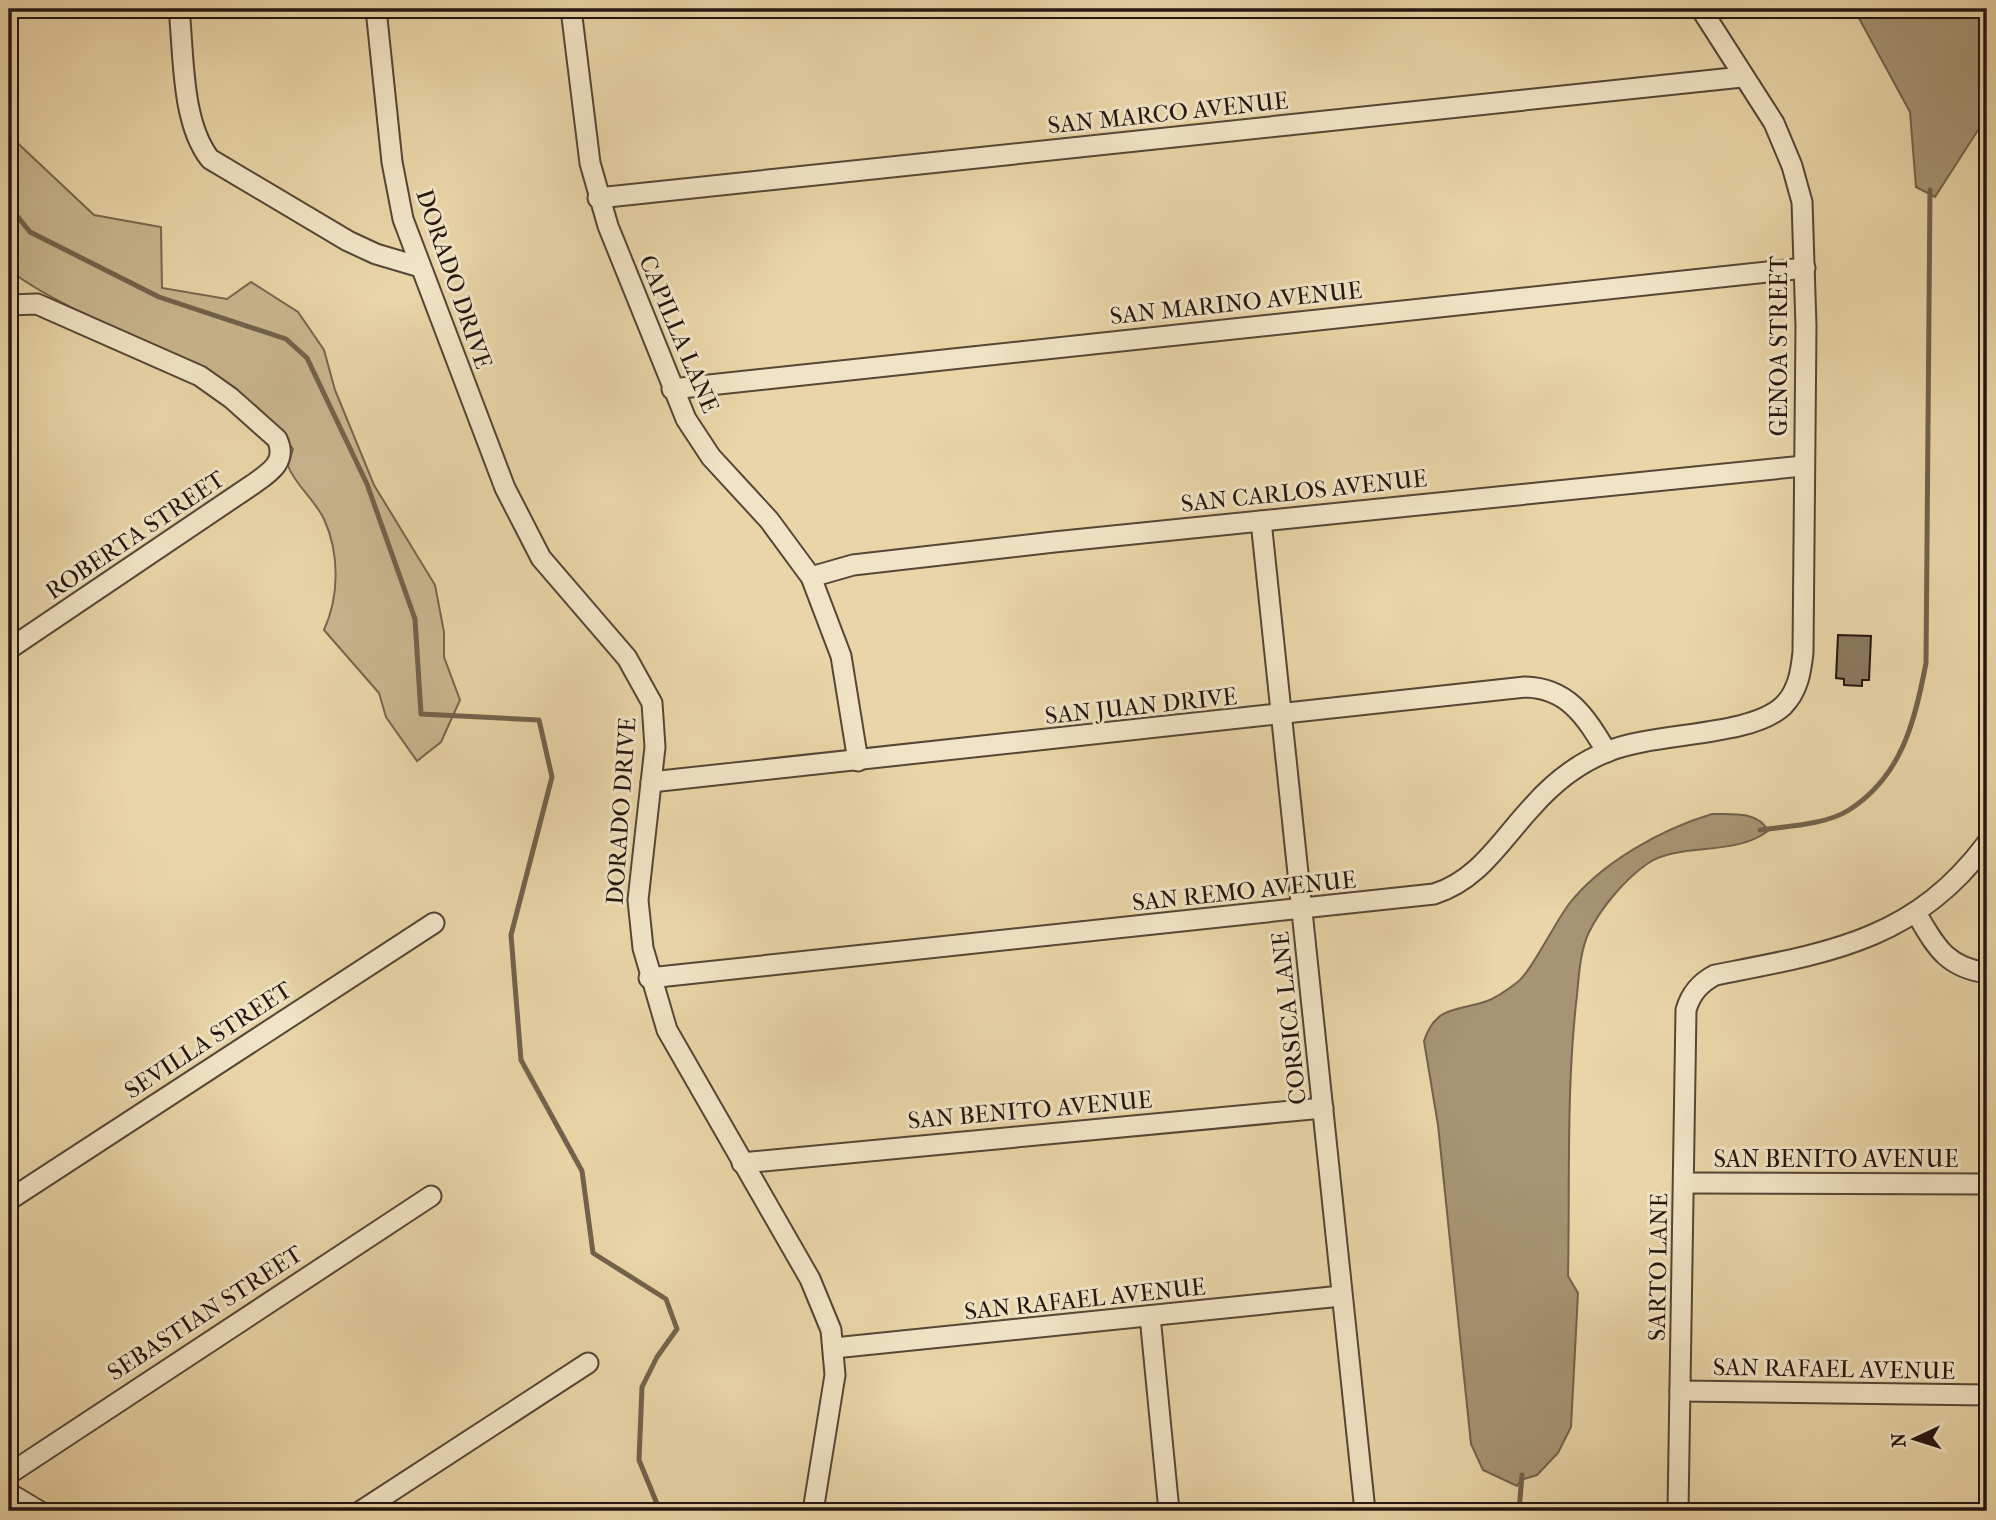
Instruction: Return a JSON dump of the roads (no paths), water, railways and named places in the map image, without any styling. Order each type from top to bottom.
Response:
[{"type":"street","points":[[179,9],[194,135],[210,159],[232,175],[348,241],[376,254],[420,267]]},
{"type":"street","name":"DORADO DRIVE","points":[[376,9],[392,162],[403,219],[505,488],[531,544],[556,579],[627,657],[646,686],[655,723],[638,900],[639,926],[649,978],[671,1040],[810,1279],[834,1348],[833,1391],[813,1511]]},
{"type":"street","name":"CAPILLA LANE","points":[[572,9],[587,145],[598,198],[686,419],[711,457],[769,520],[811,577],[841,656],[858,761]]},
{"type":"street","name":"GENOA STREET","points":[[1700,9],[1774,123],[1792,166],[1801,202],[1805,268],[1803,652],[1797,685],[1784,705]]},
{"type":"street","name":"SAN MARCO AVENUE","points":[[598,198],[1742,76]]},
{"type":"street","name":"SAN MARINO AVENUE","points":[[672,389],[1805,268]]},
{"type":"street","name":"ROBERTA STREET","points":[[9,649],[252,485],[278,463],[281,455],[277,439],[231,398],[200,376],[37,304],[10,304]]},
{"type":"street","name":"SAN CARLOS AVENUE","points":[[811,577],[853,565],[1803,466]]},
{"type":"street","name":"CORSICA LANE","points":[[1261,521],[1365,1511]]},
{"type":"street","name":"SAN JUAN DRIVE","points":[[651,782],[1539,688],[1558,693],[1576,706],[1606,752]]},
{"type":"street","name":"SAN REMO AVENUE","points":[[649,978],[1421,897],[1457,885],[1484,863],[1546,792],[1572,772],[1606,752],[1647,740],[1745,724],[1765,717],[1784,705]]},
{"type":"street","name":"SARTO LANE","points":[[1678,1511],[1686,1023],[1690,998],[1702,982],[1715,975],[1846,947],[1916,913],[1961,875],[1987,843]]},
{"type":"street","points":[[1916,913],[1941,955],[1970,971],[1987,973]]},
{"type":"street","name":"SEVILLA STREET","points":[[9,1200],[434,923]]},
{"type":"street","name":"SAN BENITO AVENUE","points":[[742,1163],[1323,1108]]},
{"type":"street","name":"SAN BENITO AVENUE","points":[[1684,1182],[1987,1184]]},
{"type":"street","name":"SEBASTIAN STREET","points":[[9,1474],[431,1196]]},
{"type":"street","name":"SAN RAFAEL AVENUE","points":[[834,1348],[1341,1296]]},
{"type":"street","points":[[1150,1316],[1169,1511]]},
{"type":"street","points":[[360,1511],[588,1363]]},
{"type":"street","name":"SAN RAFAEL AVENUE","points":[[1680,1391],[1987,1395]]},
{"type":"street","points":[[9,1493],[40,1511]]},
{"type":"waterway","points":[[1760,830],[1829,819],[1849,810],[1867,796],[1894,764],[1917,706],[1926,663],[1930,190]]},
{"type":"waterway","points":[[9,206],[30,232],[159,297],[286,339],[307,358],[367,484],[415,619],[421,714],[539,720],[552,777],[511,935],[521,1060],[582,1171],[593,1253],[666,1299],[677,1329],[657,1357],[642,1387],[639,1460],[660,1511]]},
{"type":"waterway","points":[[1519,1511],[1522,1475]]}]
